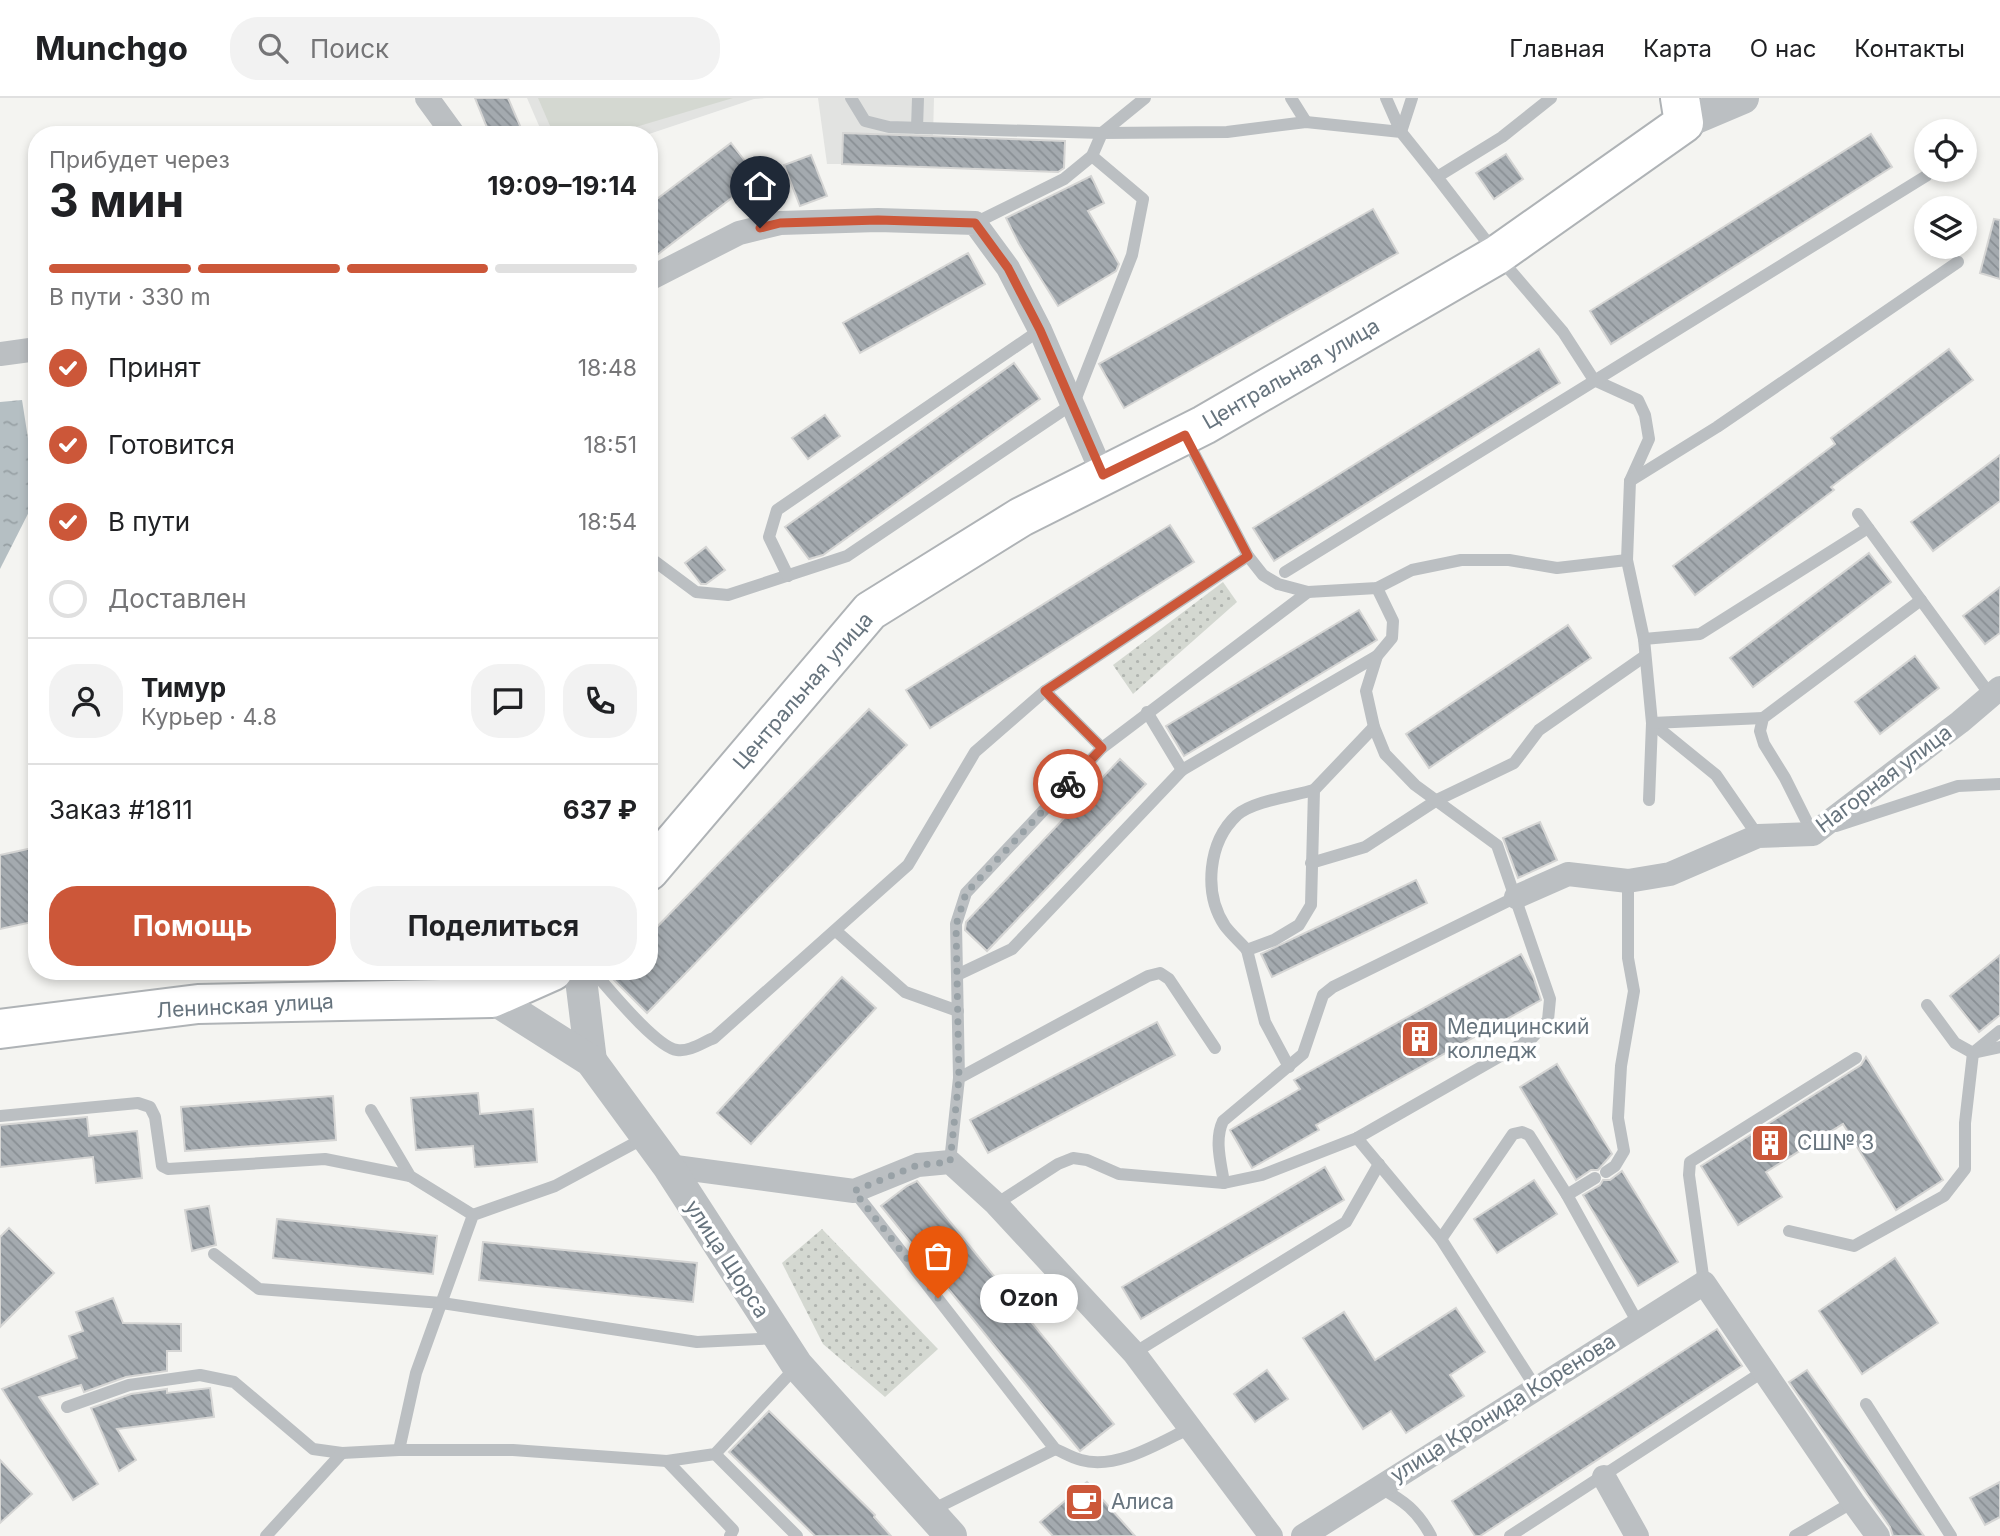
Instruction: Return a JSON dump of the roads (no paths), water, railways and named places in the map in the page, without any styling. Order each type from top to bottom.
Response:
[{"type":"main road","name":"Центральная улица","points":[[658,860],[870,611],[1021,517],[1185,435],[1497,255],[1682,111]]},
{"type":"main road","points":[[492,998],[533,980]]},
{"type":"main road","name":"Ленинская улица","points":[[0,1029],[198,1004],[492,998]]},
{"type":"street","points":[[427,98],[447,126]]},
{"type":"street","name":"Центральная улица","points":[[1682,111],[1743,98]]},
{"type":"street","points":[[658,274],[739,233],[780,223],[878,220],[975,223],[1008,268],[1040,330],[1074,402],[1103,475]]},
{"type":"street","points":[[0,354],[28,350]]},
{"type":"street","name":"Нагорная улица","points":[[1516,897],[1568,874],[1628,881],[1670,874],[1758,836],[1813,834],[1995,692]]},
{"type":"street","points":[[581,980],[591,1061]]},
{"type":"street","name":"улица Щорса","points":[[492,998],[591,1061],[668,1166],[797,1366],[951,1536]]},
{"type":"street","points":[[668,1166],[854,1191],[918,1165],[950,1162],[996,1204],[1134,1353],[1271,1536]]},
{"type":"street","points":[[1704,1283],[1878,1536]]},
{"type":"street","name":"улица Кронида Коренова","points":[[1303,1536],[1704,1283]]},
{"type":"street","points":[[1604,1477],[1637,1536]]},
{"type":"lane","points":[[851,98],[865,121],[889,127],[1102,133],[1227,131],[1306,122],[1401,132]]},
{"type":"lane","points":[[917,128],[918,98]]},
{"type":"lane","points":[[975,223],[1064,179],[1092,156],[1102,133],[1146,98]]},
{"type":"lane","points":[[1291,98],[1306,122]]},
{"type":"lane","points":[[1386,98],[1401,132],[1497,255],[1563,332],[1594,380],[1638,400],[1645,415],[1649,439],[1630,481],[1627,560],[1644,639],[1652,723],[1649,800]]},
{"type":"lane","points":[[1401,132],[1412,98]]},
{"type":"lane","points":[[1437,177],[1502,137],[1551,98]]},
{"type":"lane","points":[[658,564],[696,592],[728,595],[847,556],[1074,402],[1132,255],[1143,199],[1092,156]]},
{"type":"lane","points":[[1285,572],[1916,182]]},
{"type":"lane","points":[[1630,481],[1717,427],[1958,262]]},
{"type":"lane","points":[[788,576],[769,537],[777,510],[1040,330]]},
{"type":"lane","points":[[1185,435],[1248,556],[1263,575],[1278,584],[1308,592],[1377,587],[1412,570],[1461,560],[1509,560],[1557,568],[1627,560]]},
{"type":"lane","points":[[1858,513],[1921,600],[1995,692]]},
{"type":"lane","points":[[1644,639],[1700,634],[1868,528]]},
{"type":"lane","points":[[601,980],[660,1042],[677,1050],[690,1049],[714,1038],[908,865],[975,752],[1045,691],[1248,556]]},
{"type":"lane","points":[[957,975],[1012,949],[1182,770],[1377,656],[1392,638],[1393,621],[1377,587]]},
{"type":"lane","points":[[950,1162],[959,1078],[956,925],[966,893],[1102,748],[1308,592]]},
{"type":"lane","points":[[1652,723],[1763,718],[1921,600]]},
{"type":"lane","points":[[996,1204],[1058,1164],[1073,1158],[1087,1160],[1119,1174],[1224,1183],[1262,1175],[1357,1138],[1532,1038],[1548,1020],[1550,999],[1497,845],[1415,785],[1385,754],[1374,727],[1366,691],[1377,656]]},
{"type":"lane","points":[[1311,863],[1365,846],[1437,800],[1514,763],[1539,730],[1645,656]]},
{"type":"lane","points":[[1045,691],[1102,748]]},
{"type":"lane","points":[[1147,712],[1182,770]]},
{"type":"lane","points":[[1763,718],[1760,730],[1764,744],[1785,778],[1813,834],[1958,786],[2000,784]]},
{"type":"lane","points":[[1652,723],[1716,775],[1758,836]]},
{"type":"lane","points":[[1289,1067],[1265,1022],[1247,950],[1224,924],[1213,894],[1211,860],[1221,835],[1238,814],[1263,803],[1314,790],[1374,727]]},
{"type":"lane","points":[[1247,950],[1274,940],[1299,925],[1311,905],[1314,790]]},
{"type":"lane","points":[[1567,1195],[1615,1166],[1624,1151],[1618,1118],[1621,1066],[1633,991],[1628,958],[1628,881]]},
{"type":"lane","points":[[1224,1183],[1219,1140],[1219,1130],[1223,1122],[1303,1054],[1323,995],[1333,987],[1516,897]]},
{"type":"lane","points":[[835,931],[905,992],[958,1011]]},
{"type":"lane","points":[[959,1078],[1148,976],[1160,973],[1169,979],[1215,1048]]},
{"type":"lane","points":[[1927,1004],[1955,1043],[1973,1053],[2000,1047]]},
{"type":"lane","points":[[1789,1231],[1854,1246],[1944,1196],[1965,1169],[1965,1123],[1973,1053],[2000,1031]]},
{"type":"lane","points":[[1704,1283],[1689,1175],[1690,1162],[1856,1058]]},
{"type":"lane","points":[[0,1116],[138,1103],[150,1107],[155,1117],[162,1166],[168,1169],[325,1159],[410,1176],[473,1215]]},
{"type":"lane","points":[[371,1110],[410,1176]]},
{"type":"lane","points":[[1441,1239],[1513,1134],[1522,1132],[1529,1135],[1567,1195],[1638,1323]]},
{"type":"lane","points":[[473,1215],[555,1186],[647,1137]]},
{"type":"lane","points":[[1357,1138],[1441,1239],[1536,1388]]},
{"type":"lane","points":[[1134,1353],[1346,1222],[1379,1164]]},
{"type":"lane","points":[[854,1191],[1055,1449],[1082,1461],[1112,1461],[1132,1456],[1190,1428]]},
{"type":"lane","points":[[398,1450],[416,1373],[473,1215]]},
{"type":"lane","points":[[214,1254],[259,1289],[442,1303],[697,1342],[778,1338]]},
{"type":"lane","points":[[67,1407],[129,1385],[200,1375],[234,1382],[313,1449],[342,1453],[513,1450],[667,1461],[715,1454],[797,1366]]},
{"type":"lane","points":[[1510,1536],[1764,1371]]},
{"type":"lane","points":[[1866,1404],[1951,1536]]},
{"type":"lane","points":[[928,1512],[1055,1449]]},
{"type":"lane","points":[[266,1536],[342,1453]]},
{"type":"lane","points":[[715,1454],[797,1536]]},
{"type":"lane","points":[[667,1461],[733,1530],[730,1536]]},
{"type":"lane","points":[[1379,1486],[1402,1500],[1420,1516],[1431,1536]]},
{"type":"lane","points":[[1795,1536],[1853,1502]]},
{"type":"water","points":[[22,400],[28,438],[28,514],[0,569],[0,402]]},
{"type":"place","name":"Медицинский колледж","points":[[1420,1039]]},
{"type":"place","name":"СШ№ 3","points":[[1770,1143]]},
{"type":"place","name":"Ozon","points":[[938,1298]]},
{"type":"place","name":"Алиса","points":[[1084,1502]]}]
